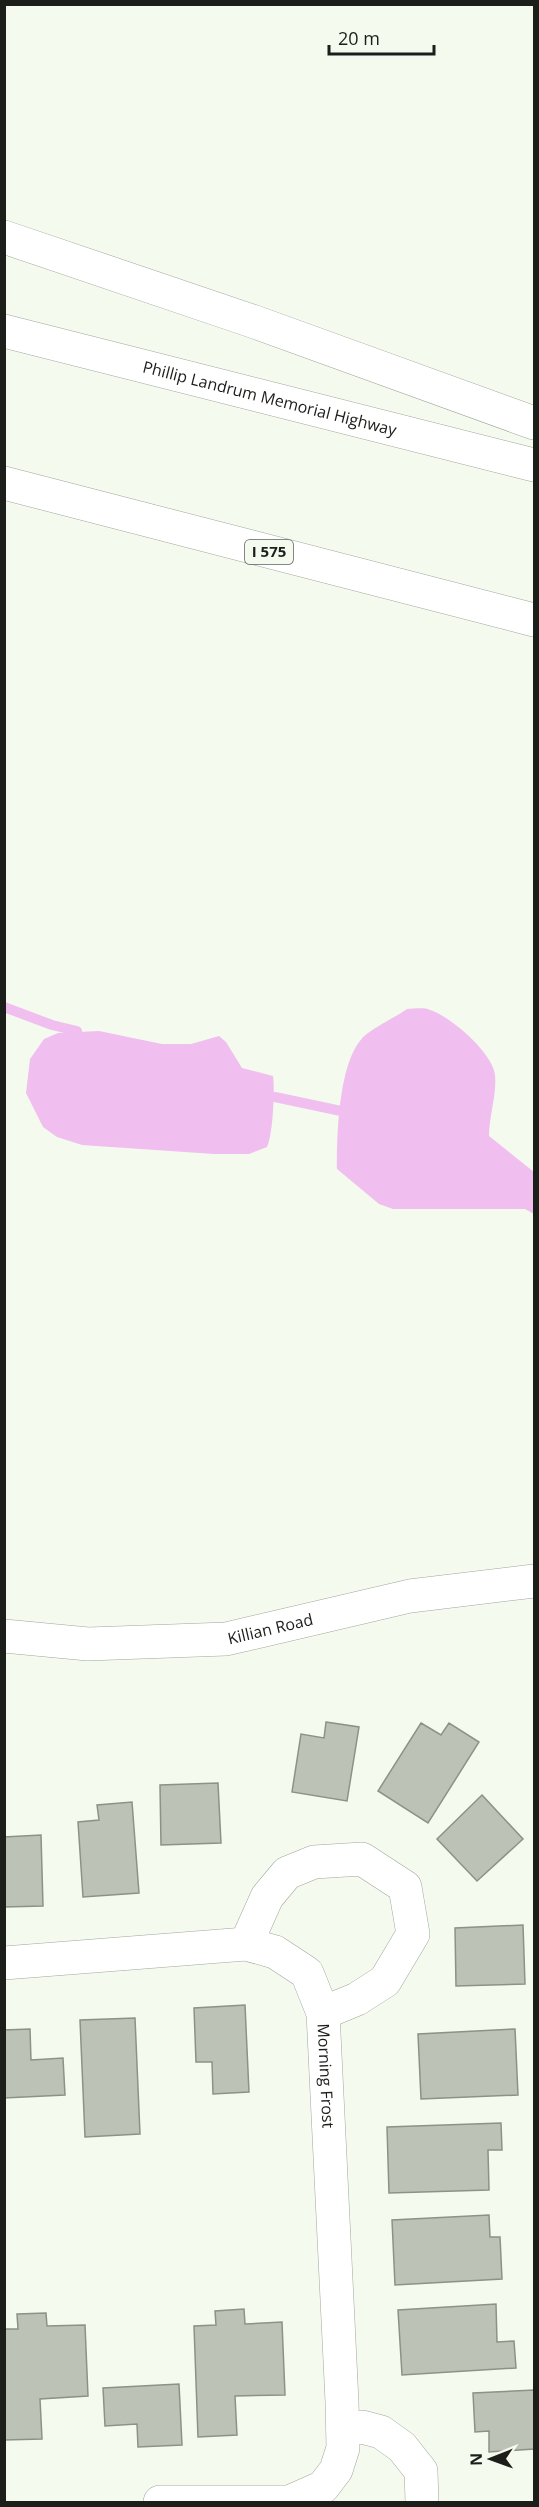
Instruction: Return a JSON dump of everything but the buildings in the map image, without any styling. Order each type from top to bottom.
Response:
[{"type":"main road","points":[[4,237],[255,322],[534,423]]},
{"type":"main road","name":"Phillip Landrum Memorial Highway","points":[[4,331],[534,465]]},
{"type":"main road","name":"I 575","points":[[4,483],[534,620]]},
{"type":"main road","name":"Killian Road","points":[[4,1636],[88,1644],[226,1639],[410,1596],[534,1581]]},
{"type":"main road","points":[[246,1944],[267,1897],[287,1873],[314,1862],[362,1859],[405,1887],[413,1934],[386,1981],[357,1999],[323,2013]]},
{"type":"main road","name":"Morning Frost","points":[[4,1963],[246,1944],[275,1952],[307,1973],[323,2013],[343,2448],[336,2470],[324,2487],[289,2502],[281,2502]]},
{"type":"main road","points":[[343,2430],[363,2427],[381,2432],[402,2447],[421,2471],[422,2502]]},
{"type":"main road","points":[[160,2502],[281,2502]]},
{"type":"shaded area","points":[[407,1009],[424,1009],[438,1014],[459,1027],[487,1056],[495,1075],[489,1136],[534,1172],[534,1214],[525,1209],[393,1209],[379,1204],[337,1169],[341,1096],[350,1058],[358,1043],[368,1033]]},
{"type":"shaded area","points":[[99,1031],[162,1044],[191,1044],[219,1036],[226,1042],[242,1068],[273,1076],[273,1112],[267,1147],[249,1154],[214,1154],[82,1145],[57,1137],[43,1127],[26,1093],[30,1059],[44,1039],[58,1033]]},
{"type":"waterway","points":[[4,1007],[52,1025],[77,1031]]},
{"type":"waterway","points":[[275,1097],[341,1111]]}]
